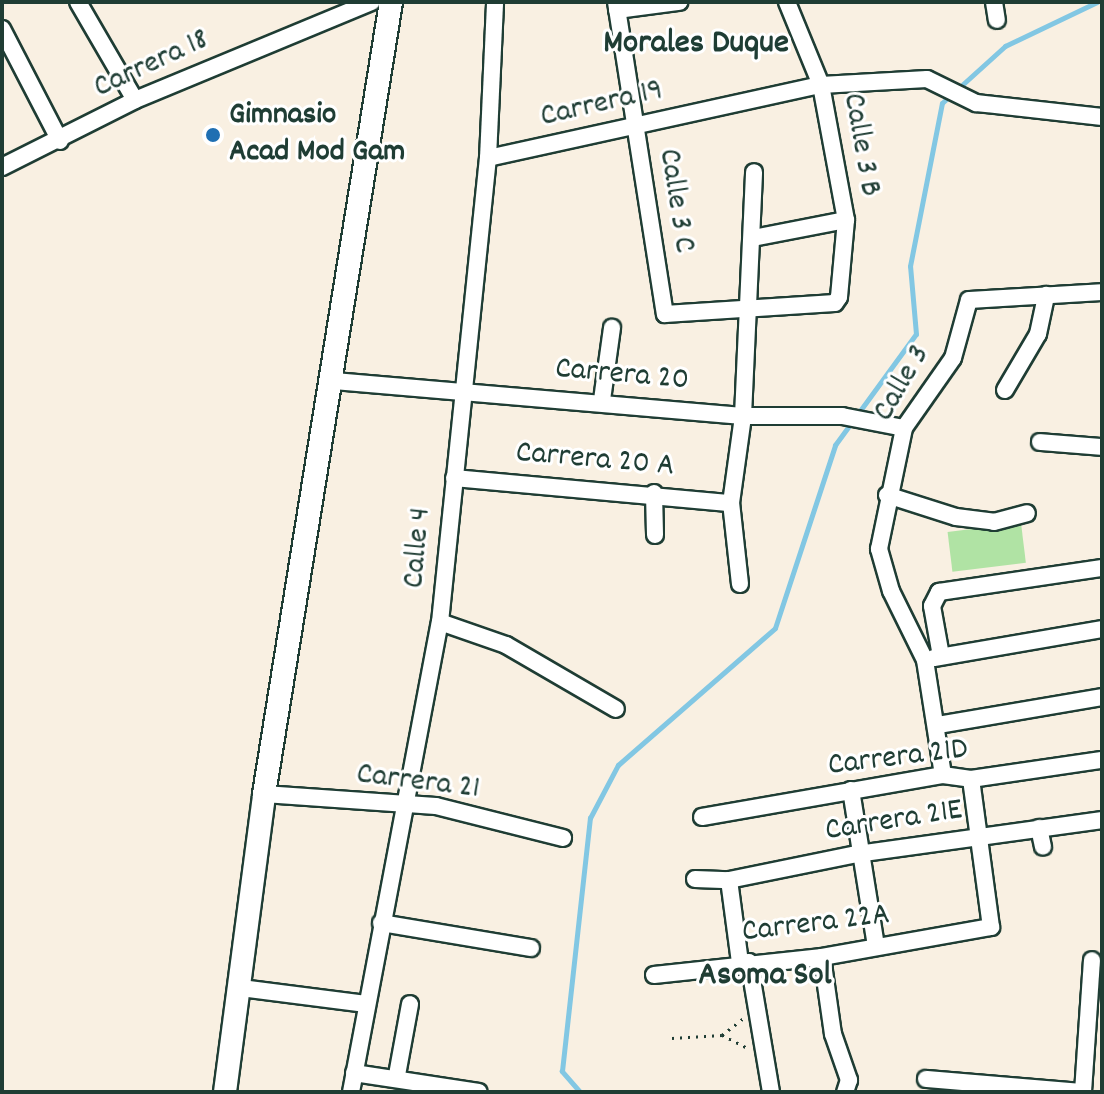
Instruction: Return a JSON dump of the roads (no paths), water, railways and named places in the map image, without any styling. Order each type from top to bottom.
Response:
[{"type":"street","name":"Carrera 18","points":[[2,167],[60,141],[135,100],[331,8],[372,2]]},
{"type":"street","points":[[225,1092],[264,794],[334,381],[391,2]]},
{"type":"street","name":"Calle 4","points":[[351,1092],[440,622],[488,158],[495,2]]},
{"type":"street","points":[[617,6],[679,2]]},
{"type":"street","name":"Calle 3 B","points":[[749,310],[835,303],[846,220],[821,85],[787,2]]},
{"type":"street","points":[[994,2],[997,20]]},
{"type":"street","points":[[82,3],[135,100]]},
{"type":"street","name":"Calle 3 C","points":[[617,6],[665,314],[749,310]]},
{"type":"street","points":[[2,29],[60,141]]},
{"type":"street","name":"Carrera 19","points":[[488,158],[821,85],[927,79],[949,87],[976,103],[1102,117]]},
{"type":"street","points":[[740,584],[731,503],[743,416],[754,172]]},
{"type":"street","points":[[753,238],[846,220]]},
{"type":"street","points":[[1005,390],[1038,334],[1046,295],[1102,292]]},
{"type":"street","name":"Calle 3","points":[[933,658],[883,571],[879,549],[898,425],[953,358],[969,300],[1046,295]]},
{"type":"street","points":[[602,400],[612,328]]},
{"type":"street","name":"Carrera 20","points":[[334,381],[463,395],[602,400],[743,416],[842,416],[898,425]]},
{"type":"street","points":[[1040,442],[1102,447]]},
{"type":"street","name":"Carrera 20 A","points":[[454,478],[654,493],[731,503]]},
{"type":"street","points":[[654,493],[655,535]]},
{"type":"street","points":[[887,495],[956,517],[994,522],[1027,513]]},
{"type":"street","points":[[943,775],[933,658],[932,606],[939,592],[1102,568]]},
{"type":"street","points":[[440,622],[506,645],[616,709]]},
{"type":"street","points":[[933,658],[1102,629]]},
{"type":"street","points":[[938,725],[1102,697]]},
{"type":"street","name":"Carrera 21D","points":[[702,817],[943,775],[971,779],[1102,760]]},
{"type":"street","points":[[971,779],[980,836]]},
{"type":"street","points":[[851,790],[857,854],[876,946]]},
{"type":"street","name":"Carrera 21","points":[[264,794],[404,808],[436,806],[563,838]]},
{"type":"street","name":"Carrera 21E","points":[[695,879],[729,880],[857,854],[1102,820]]},
{"type":"street","points":[[1039,828],[1043,847]]},
{"type":"street","name":"Carrera 22A","points":[[654,975],[744,962],[822,957],[984,931],[994,921],[980,836]]},
{"type":"street","points":[[729,880],[771,1092]]},
{"type":"street","points":[[381,923],[531,948]]},
{"type":"street","points":[[822,957],[833,1034],[849,1080],[845,1092]]},
{"type":"street","points":[[926,1079],[1082,1092],[1094,1041],[1096,980],[1092,960]]},
{"type":"street","points":[[241,988],[366,1004]]},
{"type":"street","points":[[397,1075],[410,1004]]},
{"type":"street","points":[[354,1073],[397,1075],[479,1092]]},
{"type":"waterway","points":[[580,1092],[562,1071],[590,818],[618,765],[775,628],[835,445],[916,334],[910,266],[942,103],[1005,46],[1097,2]]},
{"type":"place","name":"Gimnasio Acad Mod Gam","points":[[213,135]]},
{"type":"district","name":"Morales Duque","points":[[696,45]]},
{"type":"district","name":"Asoma Sol","points":[[765,977]]}]
